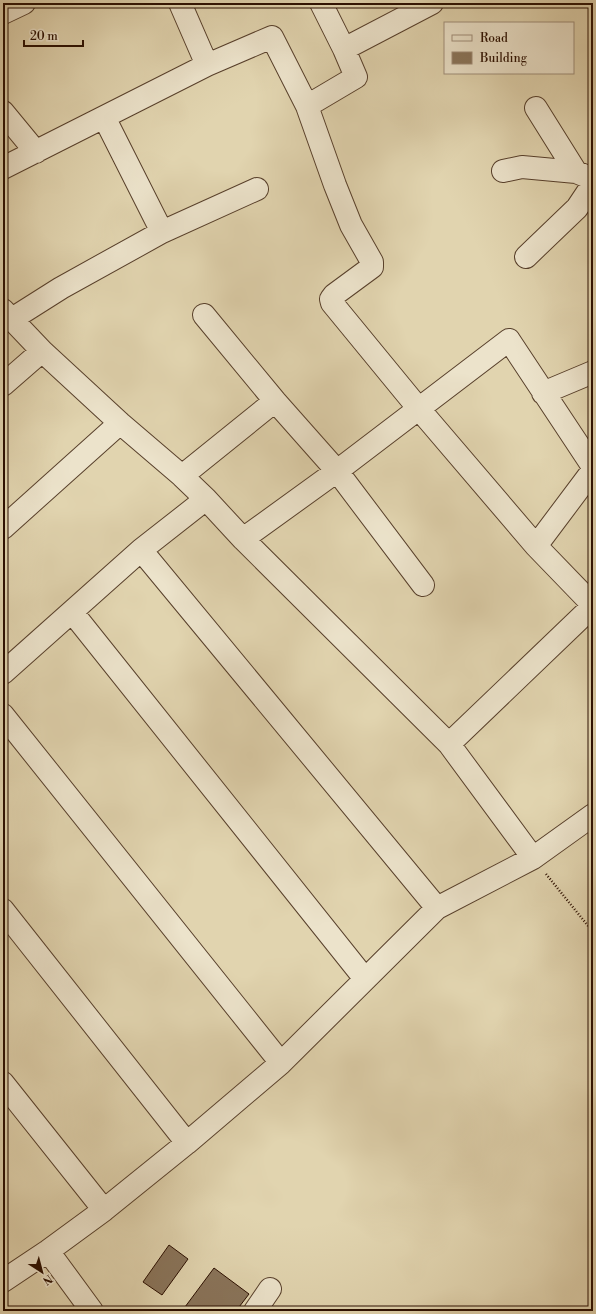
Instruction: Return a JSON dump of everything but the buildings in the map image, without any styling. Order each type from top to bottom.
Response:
[{"type":"street","points":[[3,13],[24,3]]},
{"type":"street","points":[[180,3],[207,65]]},
{"type":"street","points":[[307,106],[356,77],[321,3]]},
{"type":"street","points":[[344,49],[432,3]]},
{"type":"street","points":[[3,168],[207,65],[272,37],[307,106],[351,225],[372,262],[372,267],[334,295],[331,299],[332,303],[419,409],[536,546],[593,605],[449,744]]},
{"type":"street","points":[[536,108],[587,178]]},
{"type":"street","points":[[3,112],[36,152]]},
{"type":"street","points":[[104,117],[162,232]]},
{"type":"street","points":[[503,171],[522,168],[587,178]]},
{"type":"street","points":[[526,258],[577,208],[587,178]]},
{"type":"street","points":[[257,189],[162,232],[61,288],[7,315],[42,351],[206,499],[243,539],[449,744],[533,858]]},
{"type":"street","points":[[204,316],[275,401],[338,471],[423,585]]},
{"type":"street","points":[[243,539],[338,471],[509,340],[593,467]]},
{"type":"street","points":[[3,385],[42,351]]},
{"type":"street","points":[[543,393],[593,372]]},
{"type":"street","points":[[182,476],[275,401]]},
{"type":"street","points":[[3,528],[120,423]]},
{"type":"street","points":[[536,546],[593,470]]},
{"type":"street","points":[[3,673],[141,550],[206,499]]},
{"type":"street","points":[[141,550],[438,908]]},
{"type":"street","points":[[72,612],[365,979]]},
{"type":"street","points":[[3,715],[281,1063]]},
{"type":"street","points":[[3,1281],[48,1251],[104,1210],[187,1143],[281,1063],[438,908],[533,858],[593,815]]},
{"type":"street","points":[[3,910],[187,1143]]},
{"type":"street","points":[[3,1083],[104,1210]]},
{"type":"street","points":[[48,1251],[92,1311]]},
{"type":"street","points":[[255,1311],[270,1289]]},
{"type":"path","points":[[533,858],[593,932]]}]
